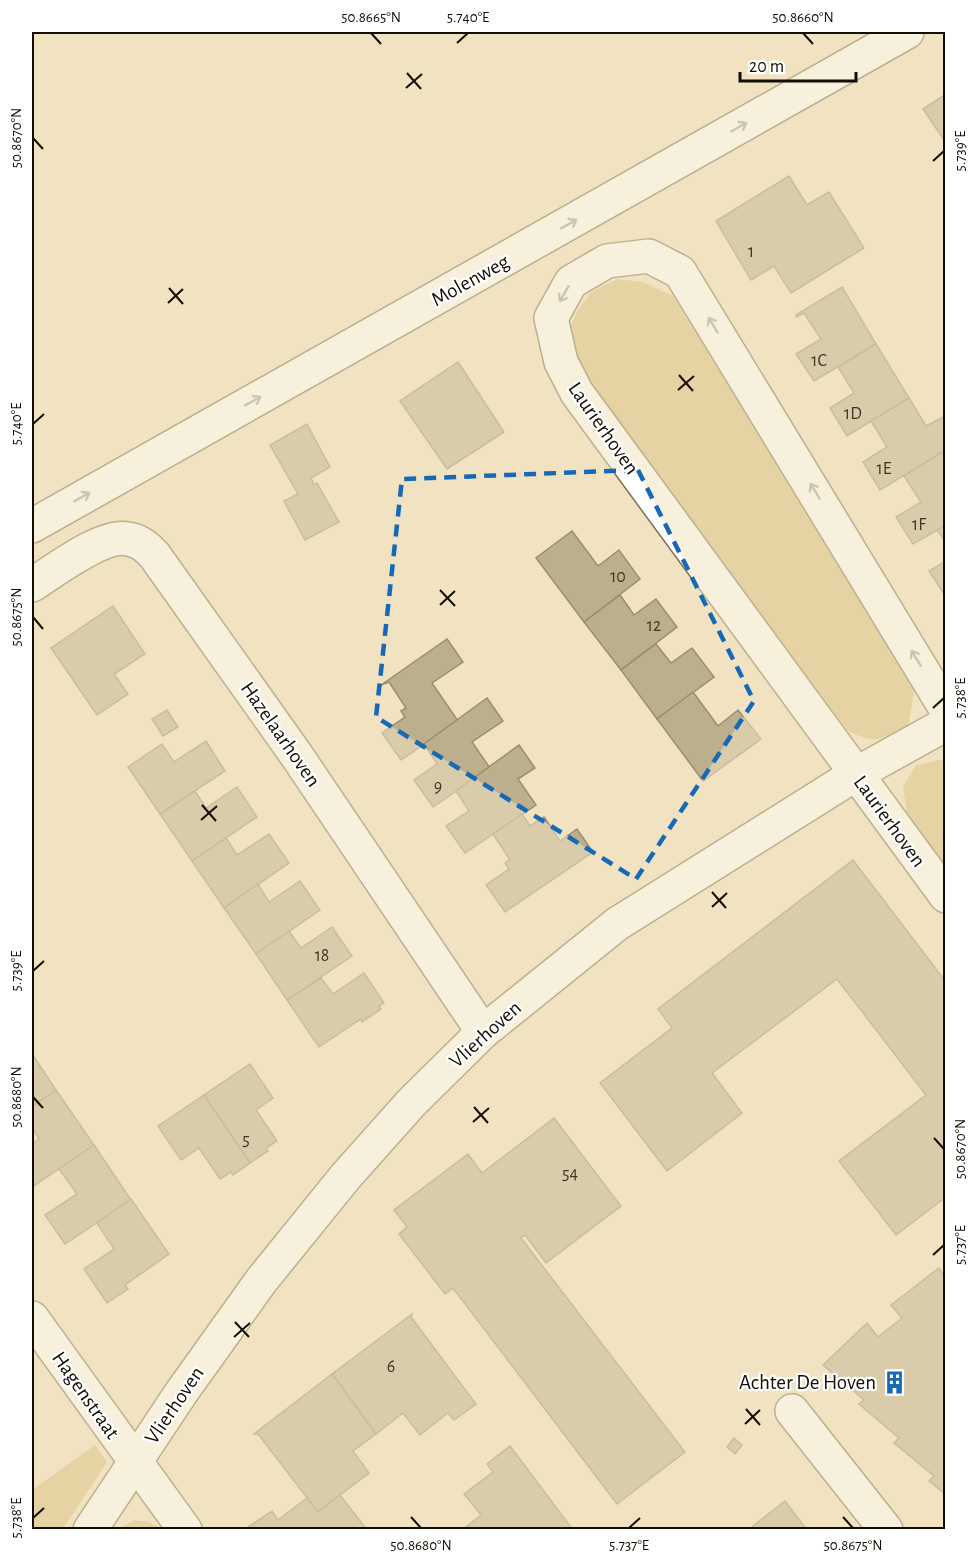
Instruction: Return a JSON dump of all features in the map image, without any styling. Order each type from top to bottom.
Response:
[{"type":"street","name":"Molenweg","points":[[32,525],[907,32]]},
{"type":"street","name":"Laurierhoven","points":[[945,709],[680,272],[649,256],[607,261],[571,282],[551,318],[561,362],[577,393],[945,896]]},
{"type":"street","name":"Hazelaarhoven","points":[[32,585],[107,540],[126,538],[143,544],[155,555],[297,756],[483,1032]]},
{"type":"street","name":"Vlierhoven","points":[[90,1530],[181,1393],[261,1281],[346,1176],[412,1102],[483,1032],[617,924],[856,774],[945,724]]},
{"type":"street","name":"Hagenstraat","points":[[32,1318],[135,1464],[185,1530]]},
{"type":"street","points":[[792,1411],[886,1530]]},
{"type":"highlighted area","points":[[638,470],[754,701],[636,879],[376,717],[402,479]]},
{"type":"shaded area","points":[[617,279],[643,282],[673,296],[915,687],[908,727],[878,739],[864,738],[847,730],[572,359],[567,334],[577,312],[591,292]]},
{"type":"shaded area","points":[[946,760],[945,866],[907,814],[903,787],[916,765]]},
{"type":"shaded area","points":[[95,1445],[107,1462],[63,1529],[32,1529],[32,1490]]},
{"type":"shaded area","points":[[134,1520],[148,1522],[164,1529],[119,1529]]},
{"type":"building","points":[[946,94],[946,143],[923,109]]},
{"type":"building","points":[[789,176],[807,205],[829,192],[864,248],[791,293],[774,266],[751,280],[716,221]]},
{"type":"building","points":[[842,287],[876,344],[814,381],[796,354],[821,339],[804,313],[797,317],[796,315]]},
{"type":"building","points":[[876,344],[909,398],[847,436],[830,408],[854,393],[838,367]]},
{"type":"building","points":[[458,362],[504,432],[447,469],[400,401]]},
{"type":"building","points":[[909,398],[926,426],[943,417],[946,421],[946,450],[880,490],[863,462],[887,447],[871,421]]},
{"type":"building","points":[[307,424],[330,467],[311,478],[314,485],[317,483],[339,522],[305,540],[284,501],[298,494],[270,445]]},
{"type":"building","points":[[942,452],[946,457],[946,525],[913,544],[896,517],[921,502],[904,476]]},
{"type":"building","points":[[946,525],[946,543],[937,530]]},
{"type":"building","points":[[572,531],[598,566],[619,550],[640,579],[584,622],[536,558]]},
{"type":"building","points":[[946,561],[946,597],[929,571]]},
{"type":"building","points":[[620,595],[634,615],[656,599],[677,627],[621,670],[584,622]]},
{"type":"building","points":[[113,606],[145,654],[114,674],[128,694],[97,715],[51,648]]},
{"type":"building","points":[[447,639],[463,662],[432,683],[458,721],[401,760],[382,733],[405,717],[401,711],[406,708],[389,682],[381,685]]},
{"type":"building","points":[[656,644],[671,663],[692,648],[714,677],[657,719],[621,670]]},
{"type":"building","points":[[693,692],[718,726],[738,710],[761,739],[703,781],[657,719]]},
{"type":"building","points":[[487,698],[503,721],[472,742],[490,768],[433,807],[414,780],[437,764],[424,744]]},
{"type":"building","points":[[167,710],[178,727],[163,736],[152,719]]},
{"type":"building","points":[[206,741],[225,771],[160,814],[128,767],[162,744],[174,762]]},
{"type":"building","points":[[519,745],[535,768],[518,779],[536,805],[465,853],[446,826],[469,811],[456,791]]},
{"type":"building","points":[[237,787],[257,817],[192,861],[160,814],[195,791],[206,808]]},
{"type":"building","points":[[522,814],[530,826],[544,817],[560,841],[577,829],[593,852],[505,912],[486,885],[509,869],[505,863],[510,860],[493,834]]},
{"type":"building","points":[[269,834],[289,863],[224,908],[192,861],[226,838],[237,855]]},
{"type":"building","points":[[853,860],[946,982],[946,1197],[896,1235],[839,1161],[926,1095],[837,979],[712,1073],[742,1113],[667,1171],[600,1083],[672,1028],[658,1009]]},
{"type":"building","points":[[300,881],[320,910],[256,954],[224,908],[258,884],[269,902]]},
{"type":"building","points":[[332,927],[352,956],[287,1000],[256,954],[289,931],[301,948]]},
{"type":"building","points":[[364,973],[384,1003],[379,1006],[381,1009],[362,1022],[361,1019],[319,1047],[287,1000],[321,978],[333,994]]},
{"type":"building","points":[[32,1054],[56,1090],[32,1107]]},
{"type":"building","points":[[250,1064],[273,1098],[256,1110],[277,1141],[266,1148],[268,1151],[250,1163],[204,1095]]},
{"type":"building","points":[[56,1090],[94,1145],[32,1187],[32,1144],[39,1139],[32,1127],[32,1107]]},
{"type":"building","points":[[204,1095],[250,1163],[233,1175],[231,1172],[220,1179],[199,1148],[181,1160],[158,1126]]},
{"type":"building","points":[[554,1118],[621,1206],[546,1263],[525,1235],[521,1238],[685,1452],[617,1504],[453,1288],[445,1294],[399,1234],[407,1227],[394,1210],[468,1154],[482,1173]]},
{"type":"building","points":[[94,1145],[131,1200],[65,1244],[45,1215],[77,1194],[59,1169]]},
{"type":"building","points":[[131,1199],[169,1254],[125,1285],[128,1289],[107,1303],[84,1269],[114,1249],[97,1223]]},
{"type":"building","name":"Achter De Hoven","points":[[939,1268],[946,1279],[946,1495],[929,1481],[934,1476],[894,1443],[899,1438],[859,1404],[864,1400],[823,1365],[867,1323],[878,1337],[902,1318],[891,1305]]},
{"type":"building","points":[[412,1314],[411,1317],[476,1404],[454,1420],[448,1413],[420,1435],[403,1413],[376,1434],[332,1374]]},
{"type":"building","points":[[332,1374],[376,1434],[353,1451],[369,1473],[318,1512],[258,1434],[254,1434]]},
{"type":"building","points":[[734,1438],[742,1445],[735,1454],[727,1447]]},
{"type":"building","points":[[510,1446],[573,1530],[462,1530],[481,1515],[464,1494],[493,1472],[487,1464]]},
{"type":"building","points":[[340,1495],[367,1530],[250,1530],[248,1527],[272,1511],[278,1520],[307,1498],[318,1512]]},
{"type":"building","points":[[785,1501],[807,1530],[748,1530]]},
{"type":"place","name":"Achter De Hoven","points":[[894,1382]]}]
